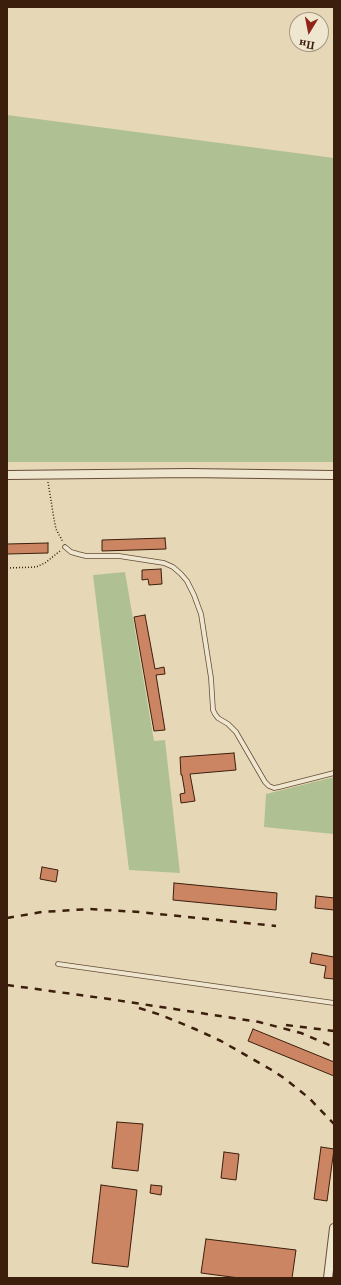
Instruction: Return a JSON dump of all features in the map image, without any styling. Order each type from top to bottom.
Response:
[{"type":"street","points":[[7,475],[334,475]]},
{"type":"street","points":[[328,1278],[334,1228]]},
{"type":"lane","points":[[65,547],[71,552],[86,556],[119,556],[164,563],[174,567],[187,581],[194,595],[200,614],[211,678],[213,710],[218,718],[228,724],[236,732],[265,782],[274,788],[334,773]]},
{"type":"lane","points":[[58,964],[334,1003]]},
{"type":"path","points":[[7,568],[36,567],[45,563],[65,547],[56,529],[47,474]]},
{"type":"green space","points":[[7,115],[334,158],[334,462],[7,462]]},
{"type":"green space","points":[[125,572],[154,741],[165,740],[180,873],[129,870],[93,575]]},
{"type":"green space","points":[[334,777],[334,834],[264,827],[266,794]]},
{"type":"building","points":[[165,538],[166,549],[102,551],[102,540]]},
{"type":"building","points":[[48,543],[48,553],[7,554],[7,544]]},
{"type":"building","points":[[161,569],[162,584],[149,585],[148,579],[142,580],[142,570]]},
{"type":"building","points":[[145,615],[155,669],[164,667],[165,674],[156,675],[165,730],[154,731],[134,617]]},
{"type":"building","points":[[234,753],[236,770],[190,774],[195,801],[181,803],[180,794],[185,793],[181,775],[180,757]]},
{"type":"building","points":[[42,867],[58,870],[56,882],[40,879]]},
{"type":"building","points":[[174,883],[277,893],[276,910],[173,900]]},
{"type":"building","points":[[316,896],[334,898],[334,910],[315,908]]},
{"type":"building","points":[[312,953],[334,957],[334,979],[324,978],[326,966],[310,963]]},
{"type":"building","points":[[253,1029],[334,1062],[334,1076],[248,1041]]},
{"type":"building","points":[[117,1122],[143,1124],[138,1171],[112,1168]]},
{"type":"building","points":[[321,1147],[334,1149],[327,1201],[314,1199]]},
{"type":"building","points":[[224,1152],[239,1154],[236,1180],[221,1178]]},
{"type":"building","points":[[101,1185],[137,1190],[128,1267],[92,1263]]},
{"type":"building","points":[[151,1185],[162,1186],[161,1195],[150,1193]]},
{"type":"building","points":[[206,1239],[296,1250],[292,1278],[239,1278],[201,1273]]},
{"type":"railway","points":[[7,918],[42,912],[90,909],[139,912],[276,926]]},
{"type":"railway","points":[[7,985],[259,1022],[301,1033],[334,1047]]},
{"type":"railway","points":[[139,1008],[161,1015],[221,1041],[270,1069],[309,1098],[334,1124]]},
{"type":"railway","points":[[286,1025],[334,1031]]}]
